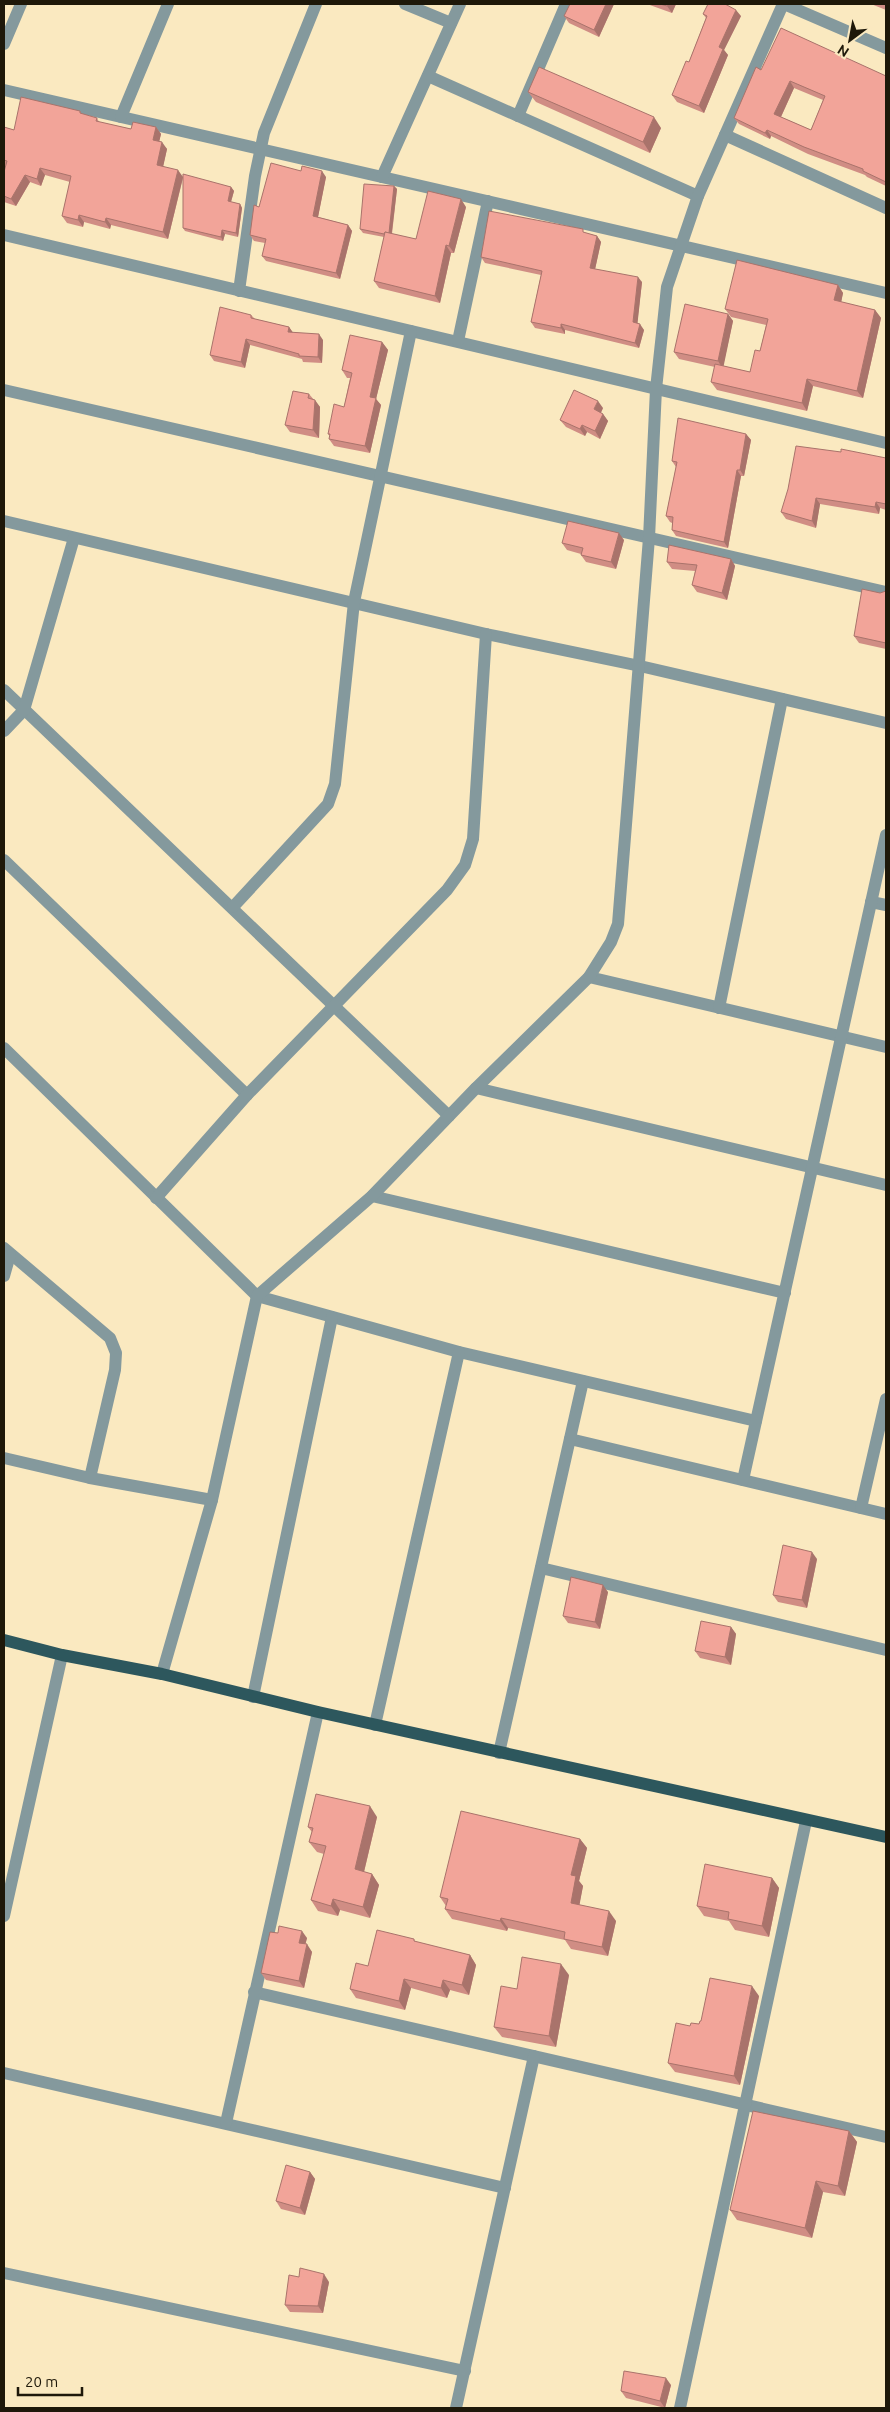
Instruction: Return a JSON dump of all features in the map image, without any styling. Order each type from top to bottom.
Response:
[{"type":"main road","points":[[4,1640],[62,1655],[162,1674],[375,1725],[886,1838]]},
{"type":"street","points":[[4,44],[21,4]]},
{"type":"street","points":[[120,117],[168,4]]},
{"type":"street","points":[[239,291],[261,149],[268,122],[316,4]]},
{"type":"street","points":[[405,4],[451,23]]},
{"type":"street","points":[[382,177],[460,4]]},
{"type":"street","points":[[518,116],[566,4]]},
{"type":"street","points":[[162,1674],[212,1500],[257,1296],[372,1196],[476,1088],[589,977],[611,942],[618,924],[640,666],[649,538],[656,389],[667,288],[698,196],[724,135],[783,4],[886,48]]},
{"type":"street","points":[[428,76],[698,196]]},
{"type":"street","points":[[4,90],[886,293]]},
{"type":"street","points":[[724,135],[886,208]]},
{"type":"street","points":[[458,341],[488,201]]},
{"type":"street","points":[[4,235],[886,443]]},
{"type":"street","points":[[233,907],[328,804],[335,784],[354,602],[410,331]]},
{"type":"street","points":[[4,390],[886,592]]},
{"type":"street","points":[[4,521],[486,634],[640,666],[886,723]]},
{"type":"street","points":[[4,731],[24,710],[74,538]]},
{"type":"street","points":[[156,1198],[247,1095],[447,890],[466,865],[473,839],[486,634]]},
{"type":"street","points":[[4,690],[450,1116]]},
{"type":"street","points":[[718,1008],[782,699]]},
{"type":"street","points":[[743,1480],[886,835]]},
{"type":"street","points":[[4,860],[247,1095]]},
{"type":"street","points":[[872,902],[886,906]]},
{"type":"street","points":[[589,977],[886,1047]]},
{"type":"street","points":[[6,1055],[257,1296],[459,1352],[756,1421]]},
{"type":"street","points":[[476,1088],[886,1185]]},
{"type":"street","points":[[372,1196],[785,1293]]},
{"type":"street","points":[[4,1276],[7,1251]]},
{"type":"street","points":[[7,1251],[110,1338],[116,1353],[115,1370],[90,1478]]},
{"type":"street","points":[[253,1697],[332,1317]]},
{"type":"street","points":[[375,1725],[459,1352]]},
{"type":"street","points":[[500,1753],[583,1381]]},
{"type":"street","points":[[861,1508],[886,1399]]},
{"type":"street","points":[[570,1440],[886,1514]]},
{"type":"street","points":[[4,1458],[90,1478],[212,1500]]},
{"type":"street","points":[[541,1568],[886,1650]]},
{"type":"street","points":[[4,1916],[62,1655]]},
{"type":"street","points":[[226,2123],[318,1712]]},
{"type":"street","points":[[680,2408],[806,1821]]},
{"type":"street","points":[[254,1992],[886,2137]]},
{"type":"street","points":[[456,2408],[534,2056]]},
{"type":"street","points":[[4,2073],[505,2188]]},
{"type":"street","points":[[4,2273],[464,2371]]},
{"type":"building","points":[[570,4],[606,4],[594,30],[564,16]]},
{"type":"building","points":[[708,4],[725,4],[736,10],[719,47],[723,49],[699,106],[672,95],[686,61],[689,62],[707,16],[703,14]]},
{"type":"building","points":[[781,28],[886,76],[886,182],[863,171],[863,169],[804,147],[767,130],[765,133],[734,118],[756,67],[761,70]],"holes":[[[790,81],[825,96],[811,130],[774,114]]]},
{"type":"building","points":[[539,67],[654,117],[643,142],[528,92]]},
{"type":"building","points":[[21,97],[80,111],[80,113],[97,118],[96,121],[131,129],[133,122],[156,127],[153,140],[162,142],[157,165],[178,170],[163,232],[106,218],[105,222],[79,215],[78,220],[62,216],[71,176],[40,168],[37,179],[25,175],[11,199],[4,196],[4,172],[7,161],[4,160],[4,127],[14,130]]},
{"type":"building","points":[[271,163],[301,171],[302,166],[322,171],[313,216],[348,225],[336,273],[262,256],[266,239],[250,235],[254,205],[259,207]]},
{"type":"building","points":[[183,174],[231,187],[228,201],[240,204],[236,233],[222,230],[221,237],[183,228]]},
{"type":"building","points":[[364,184],[394,186],[389,233],[385,232],[384,234],[360,229]]},
{"type":"building","points":[[428,191],[461,199],[449,246],[446,245],[435,296],[374,281],[385,232],[416,239]]},
{"type":"building","points":[[489,211],[583,229],[583,232],[597,236],[590,268],[638,277],[633,322],[640,324],[635,343],[561,324],[561,328],[531,322],[542,271],[481,257]]},
{"type":"building","points":[[737,260],[838,285],[834,300],[875,310],[857,391],[807,379],[802,403],[711,382],[715,364],[750,372],[755,350],[760,351],[768,319],[725,309]]},
{"type":"building","points":[[685,304],[728,314],[718,361],[674,352]]},
{"type":"building","points":[[220,307],[251,315],[251,318],[289,327],[288,332],[319,334],[318,357],[299,356],[299,354],[246,339],[241,362],[210,355]]},
{"type":"building","points":[[350,335],[382,342],[370,397],[376,398],[365,446],[329,439],[330,434],[328,434],[334,404],[344,407],[352,373],[342,370]]},
{"type":"building","points":[[574,390],[598,401],[594,409],[603,414],[595,431],[582,425],[580,429],[560,420]]},
{"type":"building","points":[[293,391],[309,394],[308,398],[315,400],[313,430],[285,425]]},
{"type":"building","points":[[678,418],[746,434],[740,470],[737,470],[724,542],[672,530],[673,517],[666,516],[677,462],[672,461]]},
{"type":"building","points":[[796,446],[841,452],[841,449],[886,458],[886,504],[876,502],[875,507],[816,498],[812,521],[781,512],[788,489]]},
{"type":"building","points":[[568,521],[619,533],[611,562],[581,555],[583,548],[562,543]]},
{"type":"building","points":[[669,545],[731,559],[722,593],[692,585],[697,565],[667,562]]},
{"type":"building","points":[[862,589],[880,593],[886,591],[886,643],[854,636]]},
{"type":"building","points":[[783,1545],[812,1552],[802,1600],[773,1595]]},
{"type":"building","points":[[571,1577],[603,1585],[595,1622],[563,1616]]},
{"type":"building","points":[[701,1621],[731,1627],[725,1657],[695,1651]]},
{"type":"building","points":[[316,1794],[370,1806],[355,1869],[372,1874],[363,1907],[333,1899],[331,1906],[311,1900],[326,1846],[309,1842],[313,1828],[308,1827]]},
{"type":"building","points":[[461,1811],[580,1839],[571,1875],[576,1876],[571,1903],[609,1911],[602,1947],[564,1939],[565,1932],[501,1918],[500,1921],[445,1909],[448,1899],[440,1897]]},
{"type":"building","points":[[705,1864],[772,1878],[762,1926],[728,1919],[729,1912],[697,1906]]},
{"type":"building","points":[[279,1926],[302,1931],[299,1943],[307,1944],[299,1981],[261,1973],[270,1932],[278,1933]]},
{"type":"building","points":[[377,1930],[470,1955],[462,1985],[443,1980],[441,1988],[404,1979],[399,2001],[350,1989],[356,1963],[368,1966]]},
{"type":"building","points":[[522,1957],[561,1964],[549,2036],[494,2027],[501,1986],[517,1989]]},
{"type":"building","points":[[710,1978],[752,1986],[734,2076],[668,2063],[676,2023],[690,2026],[691,2023],[699,2024],[701,2021]]},
{"type":"building","points":[[753,2111],[849,2131],[838,2186],[816,2181],[805,2228],[730,2210]]},
{"type":"building","points":[[286,2165],[310,2172],[300,2208],[276,2201]]},
{"type":"building","points":[[300,2268],[324,2274],[318,2306],[285,2305],[289,2275],[299,2277]]},
{"type":"building","points":[[624,2371],[666,2378],[660,2401],[621,2391]]}]
